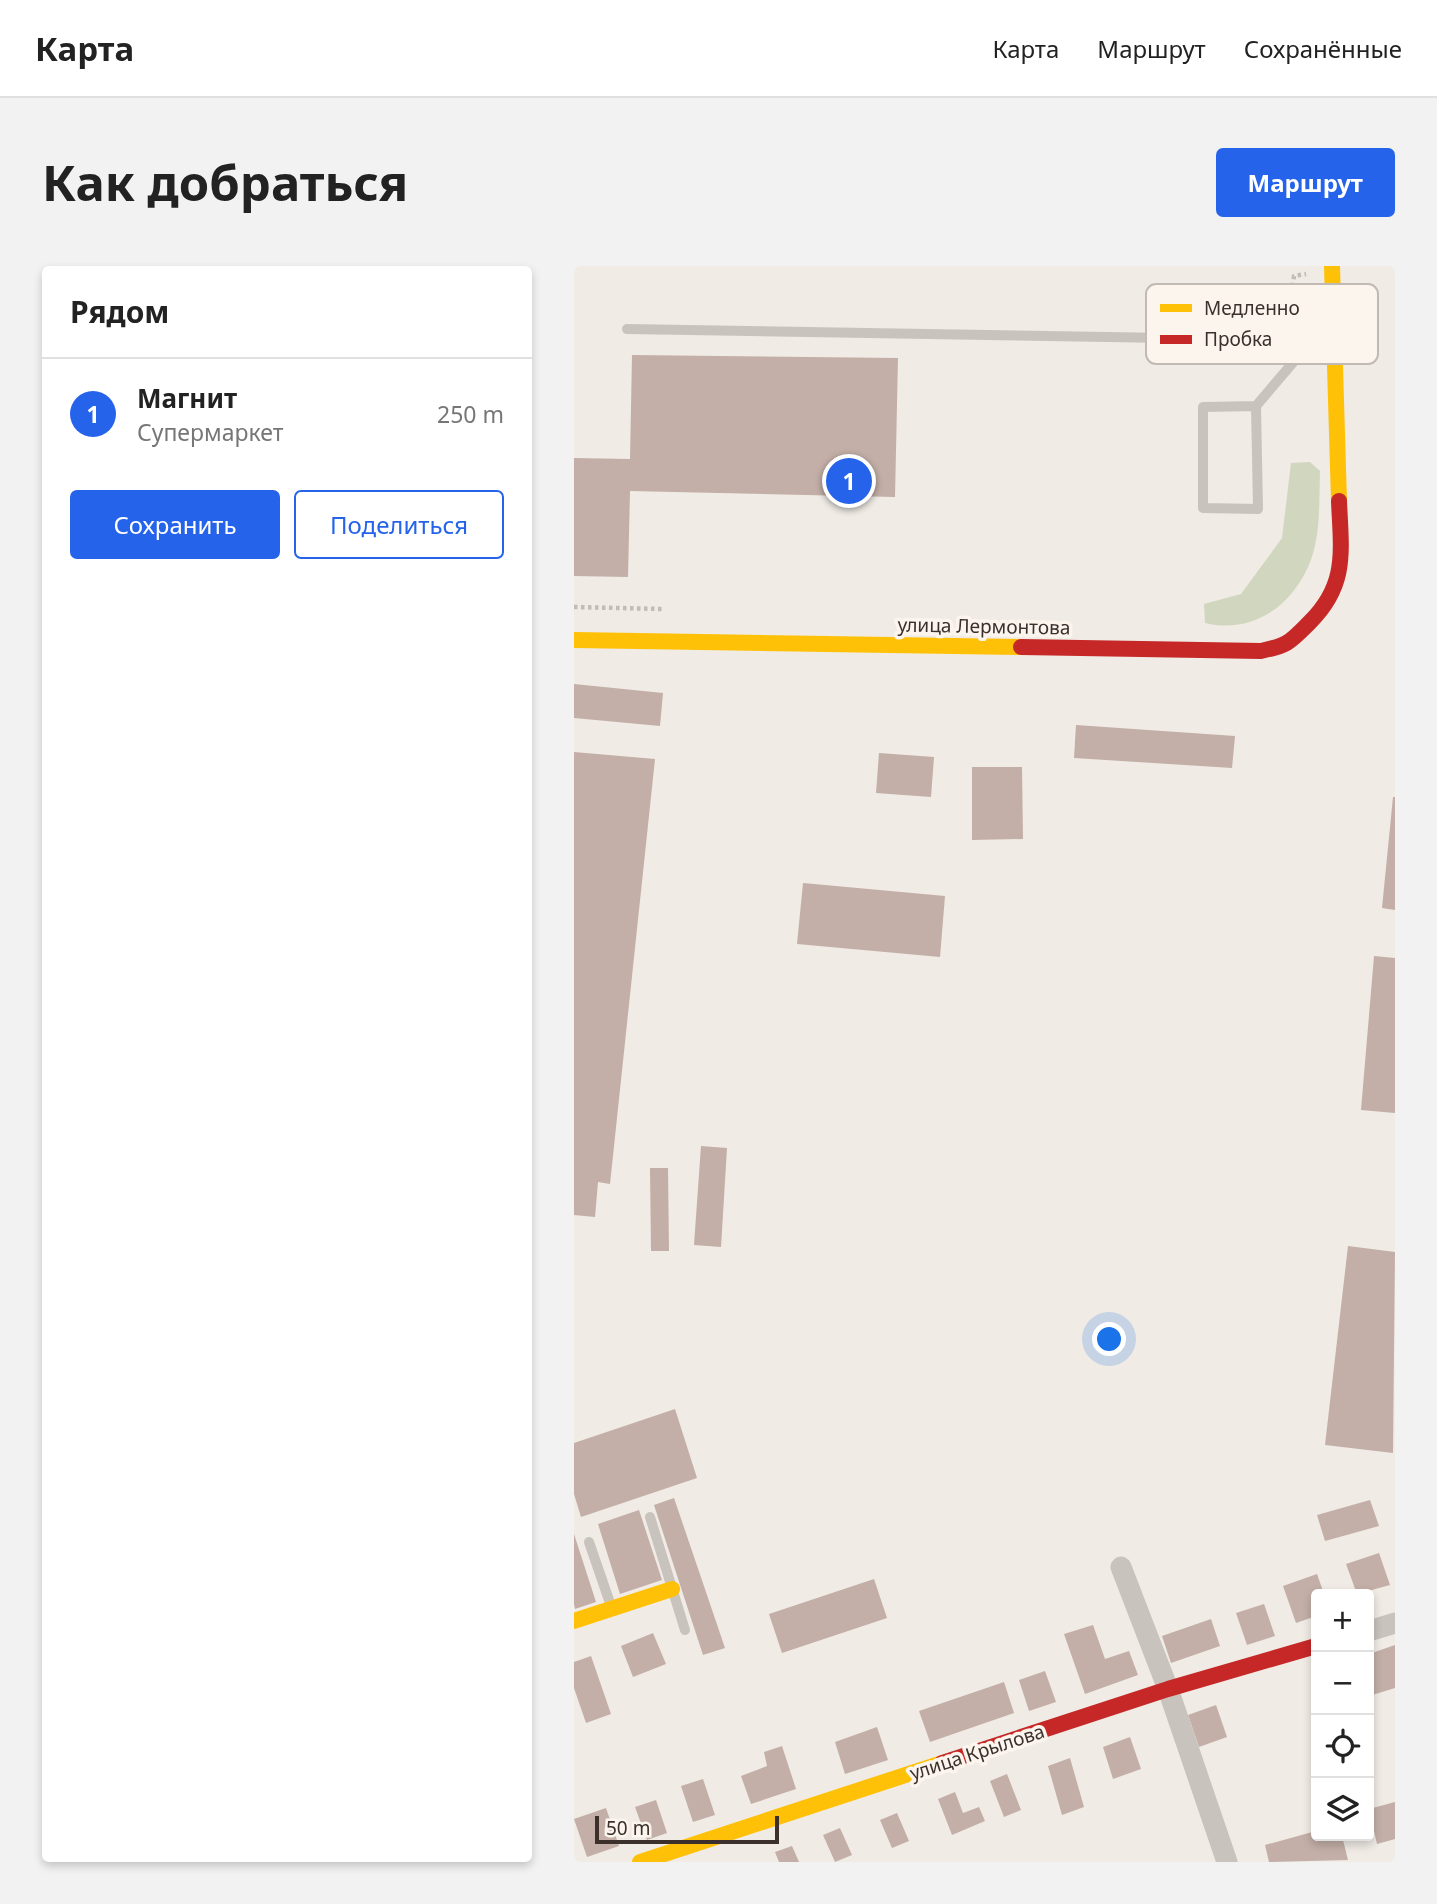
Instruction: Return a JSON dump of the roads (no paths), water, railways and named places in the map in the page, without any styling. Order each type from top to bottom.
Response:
[{"type":"street","name":"улица Лермонтова","points":[[1332,266],[1332,284]]},
{"type":"street","name":"улица Лермонтова","points":[[574,640],[1261,651],[1287,645],[1321,611],[1335,591],[1341,558],[1334,364]]},
{"type":"street","points":[[1121,1567],[1168,1689],[1227,1862]]},
{"type":"street","points":[[574,1621],[672,1589]]},
{"type":"street","points":[[1374,1629],[1395,1623]]},
{"type":"street","name":"улица Крылова","points":[[640,1862],[1168,1689],[1311,1647]]},
{"type":"lane","points":[[627,329],[1146,338]]},
{"type":"lane","points":[[1256,406],[1203,407],[1203,508],[1258,509],[1256,406],[1292,364]]},
{"type":"lane","points":[[650,1517],[685,1630]]},
{"type":"lane","points":[[589,1542],[612,1609]]},
{"type":"place","name":"Магнит","points":[[849,481]]}]
